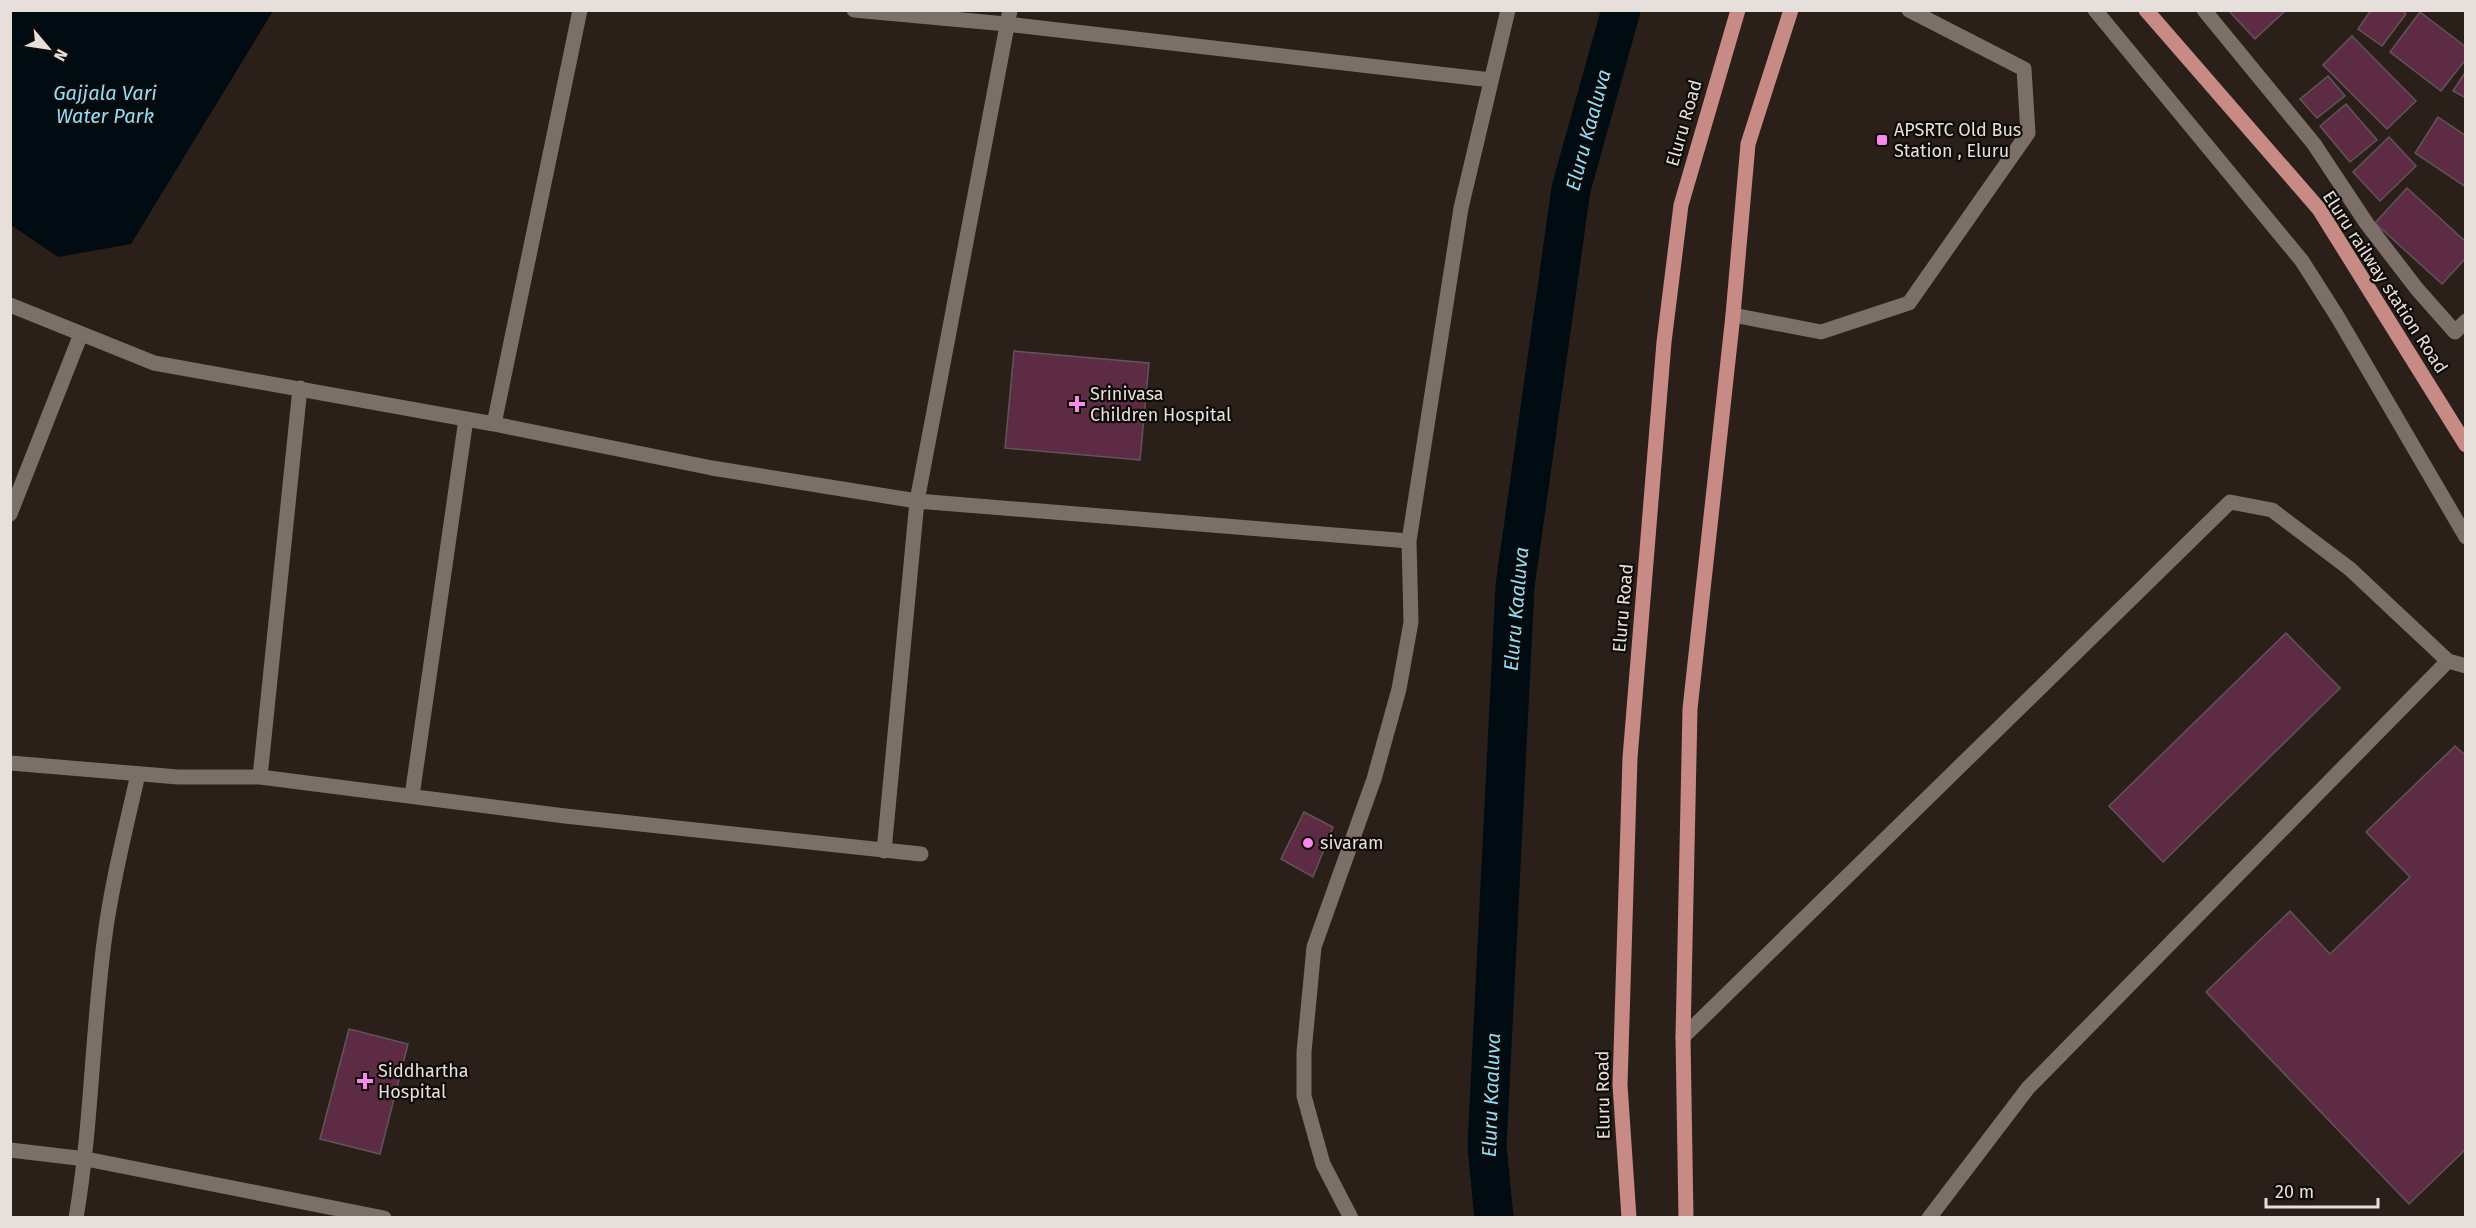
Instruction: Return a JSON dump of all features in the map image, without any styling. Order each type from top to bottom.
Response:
[{"type":"main road","name":"Eluru Road","points":[[1629,1218],[1620,1085],[1630,758],[1664,342],[1681,205],[1738,10]]},
{"type":"main road","points":[[1686,1218],[1683,1037],[1690,709],[1733,315],[1748,144],[1791,10]]},
{"type":"main road","name":"Eluru railway station Road","points":[[2146,10],[2319,209],[2466,445]]},
{"type":"street","points":[[494,424],[580,10]]},
{"type":"street","points":[[854,10],[1008,17],[1491,80]]},
{"type":"street","points":[[1351,1218],[1323,1164],[1304,1096],[1304,1052],[1314,947],[1374,779],[1400,689],[1411,622],[1409,541],[1461,208],[1508,10]]},
{"type":"street","points":[[1733,315],[1821,332],[1909,303],[2028,133],[2024,69],[1909,10]]},
{"type":"street","points":[[2095,10],[2302,261],[2337,316],[2466,537]]},
{"type":"street","points":[[2204,10],[2314,144],[2367,224],[2417,290],[2455,332],[2466,321]]},
{"type":"street","points":[[884,851],[917,501],[1008,17]]},
{"type":"street","points":[[10,305],[154,363],[494,424],[712,468],[917,501],[1409,541]]},
{"type":"street","points":[[10,514],[81,334]]},
{"type":"street","points":[[260,777],[300,388]]},
{"type":"street","points":[[412,796],[466,419]]},
{"type":"street","points":[[1683,1037],[2230,502],[2272,510],[2350,569],[2448,661],[2466,666]]},
{"type":"street","points":[[1929,1218],[2028,1088],[2448,661]]},
{"type":"street","points":[[10,763],[178,777],[260,777],[921,854]]},
{"type":"street","points":[[76,1218],[86,1160],[105,938],[111,894],[138,774]]},
{"type":"street","points":[[10,1150],[86,1160],[384,1218]]},
{"type":"water","name":"Gajjala Vari Water Park","points":[[10,11],[273,11],[131,244],[58,257],[11,225]]},
{"type":"building","points":[[2228,10],[2286,10],[2255,39]]},
{"type":"building","points":[[2371,10],[2401,10],[2406,14],[2382,46],[2358,29]]},
{"type":"building","points":[[2420,12],[2466,47],[2466,59],[2441,91],[2390,52]]},
{"type":"building","points":[[2352,36],[2416,101],[2387,129],[2323,65]]},
{"type":"building","points":[[2466,71],[2466,98],[2453,91]]},
{"type":"building","points":[[2328,76],[2345,96],[2317,118],[2300,99]]},
{"type":"building","points":[[2346,104],[2377,140],[2350,162],[2320,126]]},
{"type":"building","points":[[2438,117],[2466,136],[2466,187],[2415,153]]},
{"type":"building","points":[[2389,137],[2416,166],[2380,201],[2353,172]]},
{"type":"building","points":[[2407,188],[2466,242],[2466,258],[2442,284],[2375,223]]},
{"type":"building","points":[[1014,351],[1149,363],[1140,460],[1005,448]]},
{"type":"building","points":[[2286,633],[2340,688],[2163,862],[2109,806]]},
{"type":"building","points":[[2455,746],[2466,756],[2466,1149],[2409,1204],[2206,992],[2290,911],[2330,954],[2410,877],[2366,832]]},
{"type":"building","name":"sivaram","points":[[1304,812],[1333,827],[1313,877],[1281,859]]},
{"type":"building","points":[[349,1029],[408,1044],[380,1154],[320,1139]]},
{"type":"waterway","name":"Eluru Kaaluva","points":[[1494,1218],[1487,1146],[1515,586],[1571,189],[1621,10]]},
{"type":"place","name":"APSRTC Old Bus Station , Eluru","points":[[1882,140]]},
{"type":"place","name":"Srinivasa Children Hospital","points":[[1077,404]]},
{"type":"place","name":"sivaram","points":[[1308,843]]},
{"type":"place","name":"Siddhartha Hospital","points":[[365,1081]]}]
